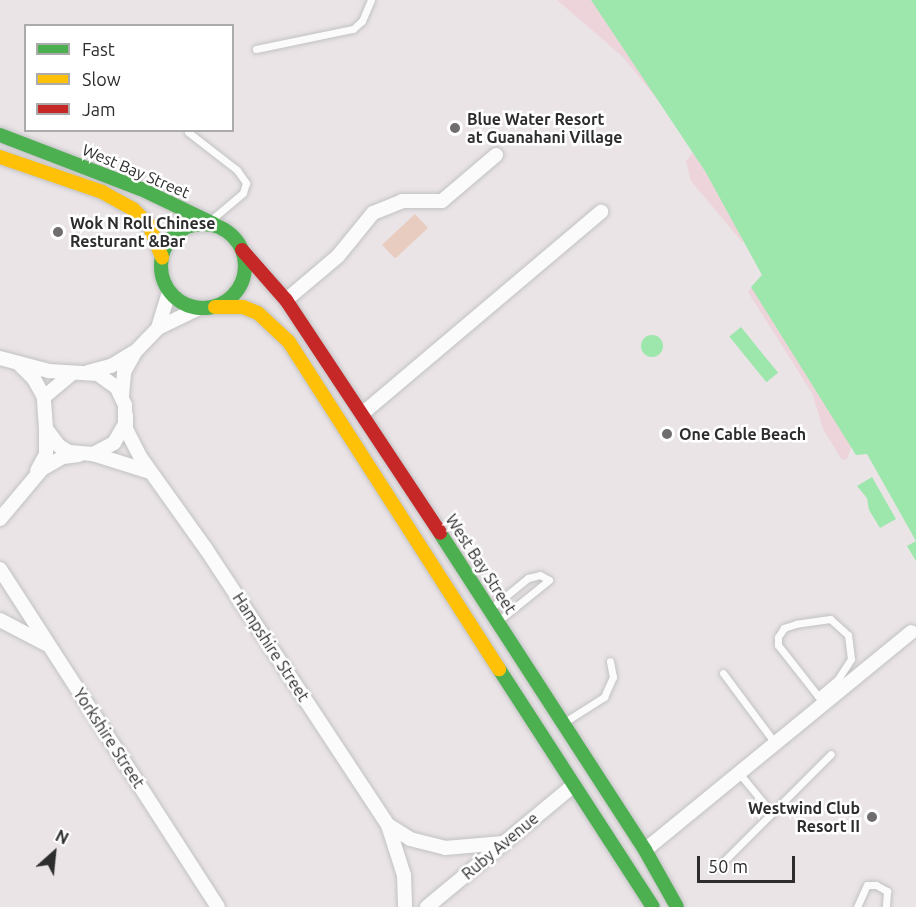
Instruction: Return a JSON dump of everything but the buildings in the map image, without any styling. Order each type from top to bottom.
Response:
[{"type":"main road","name":"West Bay Street","points":[[0,135],[141,189],[224,229]]},
{"type":"main road","name":"West Bay Street","points":[[0,156],[102,192],[133,209],[149,225],[162,258]]},
{"type":"main road","points":[[215,307],[233,297],[243,280],[242,250],[224,229],[209,224],[186,228],[168,243],[162,258],[163,280],[169,291],[184,303],[199,308],[243,307],[258,313],[289,342],[653,907]]},
{"type":"main road","name":"West Bay Street","points":[[242,250],[286,300],[363,413],[645,850],[677,907]]},
{"type":"street","points":[[286,300],[338,256],[373,213],[402,201],[442,201],[495,155]]},
{"type":"street","points":[[363,413],[601,212]]},
{"type":"street","points":[[158,328],[169,291]]},
{"type":"street","points":[[33,477],[52,462],[87,455],[114,443],[126,415],[122,396],[124,372],[135,352],[158,328],[199,308]]},
{"type":"street","points":[[44,397],[78,373],[111,366],[135,352]]},
{"type":"street","points":[[0,358],[20,365],[78,373],[110,381],[122,396]]},
{"type":"street","points":[[0,519],[33,477],[46,454],[44,397],[20,365]]},
{"type":"street","name":"Hampshire Street","points":[[126,415],[126,429],[150,472],[206,549],[388,825],[404,875],[405,907]]},
{"type":"street","points":[[46,429],[59,446],[150,472]]},
{"type":"street","name":"Yorkshire Street","points":[[0,569],[218,907]]},
{"type":"street","points":[[0,620],[25,630],[50,647]]},
{"type":"street","points":[[645,850],[775,743],[821,699],[910,632]]},
{"type":"street","name":"Ruby Avenue","points":[[427,907],[574,785]]},
{"type":"street","name":"Hampshire Street","points":[[388,825],[410,839],[445,848],[504,843]]},
{"type":"lane","points":[[256,49],[353,29],[362,21],[371,0]]},
{"type":"lane","points":[[188,132],[237,170],[246,183],[243,193],[210,221]]},
{"type":"lane","points":[[540,575],[549,580],[494,615],[528,578],[540,575]]},
{"type":"lane","points":[[830,619],[849,635],[851,659],[821,699],[778,645],[778,637],[784,628],[830,619]]},
{"type":"lane","points":[[563,723],[604,697],[613,677],[610,661]]},
{"type":"lane","points":[[723,673],[775,743]]},
{"type":"lane","points":[[719,866],[831,754]]},
{"type":"lane","points":[[739,773],[771,812]]},
{"type":"lane","points":[[857,907],[867,885],[876,885],[887,891],[886,907]]},
{"type":"sand","points":[[557,0],[620,0],[745,224],[743,243],[691,181],[686,161],[693,152],[666,110],[623,57]]},
{"type":"sand","points":[[762,275],[852,445],[847,459],[842,460],[823,429],[812,393],[748,292]]},
{"type":"shaded area","points":[[591,0],[916,0],[916,541],[867,454],[856,455],[751,287],[762,275],[705,171]]},
{"type":"shaded area","points":[[415,214],[428,228],[395,259],[382,245]]},
{"type":"shaded area","points":[[741,327],[778,373],[766,382],[729,336]]},
{"type":"shaded area","points":[[652,335],[660,338],[663,346],[660,354],[652,357],[644,354],[641,346],[644,338]]},
{"type":"shaded area","points":[[872,477],[896,519],[880,528],[869,510],[867,498],[857,486]]},
{"type":"shaded area","points":[[916,541],[916,561],[907,546]]},
{"type":"traffic: fast","points":[[0,135],[141,189],[214,224]]},
{"type":"traffic: fast","points":[[203,224],[219,227],[233,236],[242,250],[245,266],[242,282],[233,296],[219,305],[203,308],[187,305],[173,296],[164,282],[161,266],[164,250],[173,236],[187,227],[203,224]]},
{"type":"traffic: fast","points":[[440,533],[645,850],[677,907]]},
{"type":"traffic: fast","points":[[499,669],[653,907]]},
{"type":"traffic: slow","points":[[0,157],[102,192],[133,209],[149,225],[162,257]]},
{"type":"traffic: slow","points":[[215,307],[243,307],[258,313],[289,342],[499,669]]},
{"type":"traffic: jam","points":[[242,250],[286,300],[440,533]]},
{"type":"place","name":"Blue Water Resort at Guanahani Village","points":[[455,128]]},
{"type":"place","name":"Wok N Roll Chinese Resturant &Bar","points":[[58,232]]},
{"type":"place","name":"One Cable Beach","points":[[667,434]]},
{"type":"place","name":"Westwind Club Resort II","points":[[872,817]]}]
